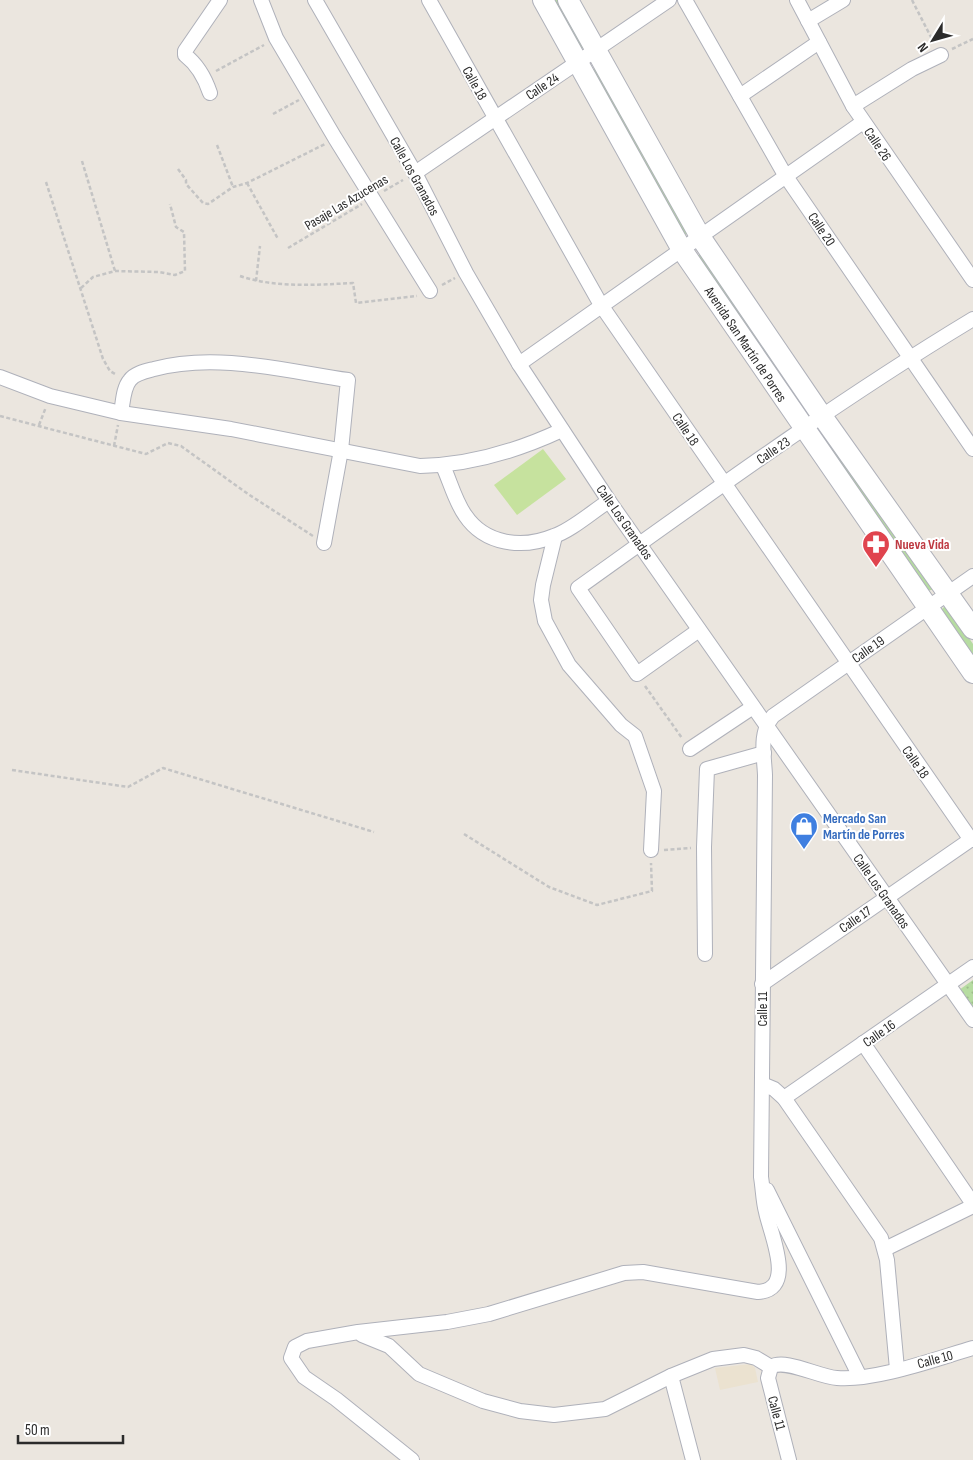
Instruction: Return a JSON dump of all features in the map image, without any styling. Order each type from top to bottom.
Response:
[{"type":"main road","name":"Avenida San Martín de Porres","points":[[543,0],[682,250],[973,673]]},
{"type":"main road","name":"Avenida San Martín de Porres","points":[[568,0],[701,238],[822,416],[973,628]]},
{"type":"street","points":[[210,92],[204,78],[194,62],[185,55],[185,51],[220,0]]},
{"type":"street","points":[[261,0],[276,38],[335,138],[430,291]]},
{"type":"street","name":"Calle Los Granados","points":[[315,0],[415,173],[466,273],[519,364],[609,501],[973,1020]]},
{"type":"street","name":"Calle 18","points":[[428,0],[601,305],[972,839]]},
{"type":"street","name":"Calle 24","points":[[415,173],[669,0]]},
{"type":"street","name":"Calle 20","points":[[685,0],[785,175],[973,449]]},
{"type":"street","name":"Calle 26","points":[[797,0],[863,122],[973,280]]},
{"type":"street","points":[[808,21],[842,0]]},
{"type":"street","points":[[740,96],[819,42]]},
{"type":"street","points":[[853,106],[912,69],[941,55]]},
{"type":"street","points":[[519,364],[601,305],[701,238],[785,175],[863,122]]},
{"type":"street","name":"Calle 23","points":[[637,674],[578,588],[822,416],[909,358],[973,319]]},
{"type":"street","points":[[121,413],[126,386],[130,378],[139,373],[172,364],[210,360],[348,380],[341,450],[324,542]]},
{"type":"street","points":[[0,378],[50,396],[121,413],[231,429],[420,466],[443,466],[475,461],[530,445],[562,430]]},
{"type":"street","points":[[443,466],[464,515],[480,532],[498,541],[525,543],[555,536],[609,501]]},
{"type":"street","points":[[555,536],[541,600],[545,621],[569,665],[621,725],[635,736],[654,791],[651,850]]},
{"type":"street","name":"Calle 19","points":[[766,725],[773,716],[973,576]]},
{"type":"street","points":[[637,674],[699,630]]},
{"type":"street","points":[[690,749],[753,707]]},
{"type":"street","name":"Calle 11","points":[[358,1332],[447,1322],[489,1314],[624,1273],[643,1272],[758,1292],[770,1289],[777,1279],[780,1265],[766,1212],[761,1177],[764,737],[766,725]]},
{"type":"street","points":[[705,954],[704,847],[707,769],[764,753]]},
{"type":"street","name":"Calle 17","points":[[762,984],[972,839]]},
{"type":"street","name":"Calle 16","points":[[784,1098],[973,967]]},
{"type":"street","points":[[864,1043],[973,1205],[886,1249]]},
{"type":"street","points":[[762,1084],[774,1089],[784,1098],[875,1228],[886,1249],[897,1369]]},
{"type":"street","points":[[761,1177],[860,1377]]},
{"type":"street","points":[[412,1460],[336,1399],[304,1378],[293,1363],[292,1352],[300,1344],[358,1332],[389,1346],[408,1366],[427,1378],[483,1402],[520,1411],[554,1415],[605,1409],[671,1376],[712,1359],[744,1355],[756,1358],[771,1366]]},
{"type":"street","name":"Calle 10","points":[[771,1366],[776,1363],[785,1364],[829,1377],[860,1377],[973,1348]]},
{"type":"street","name":"Calle 11","points":[[771,1366],[768,1378],[789,1460]]},
{"type":"street","points":[[671,1376],[693,1460]]},
{"type":"path","points":[[912,0],[941,55],[973,38]]},
{"type":"path","points":[[204,78],[276,38]]},
{"type":"path","points":[[273,114],[309,94]]},
{"type":"path","points":[[178,169],[186,180],[186,184],[203,203],[208,204],[233,187],[247,183],[335,138]]},
{"type":"path","points":[[217,145],[233,187]]},
{"type":"path","points":[[82,161],[115,270]]},
{"type":"path","name":"Pasaje Las Azucenas","points":[[288,248],[415,173]]},
{"type":"path","points":[[46,182],[104,359],[110,371],[118,376],[130,378]]},
{"type":"path","points":[[247,183],[278,240]]},
{"type":"path","points":[[81,288],[93,277],[115,270],[175,274],[185,271],[184,232],[176,227],[170,204]]},
{"type":"path","points":[[256,282],[260,246]]},
{"type":"path","points":[[240,276],[256,282],[301,285],[353,282],[356,303],[417,296],[466,273]]},
{"type":"path","points":[[38,425],[50,396]]},
{"type":"path","points":[[114,446],[121,413]]},
{"type":"path","points":[[0,416],[146,454],[168,442],[181,446],[248,494],[324,542]]},
{"type":"path","points":[[637,674],[690,749]]},
{"type":"path","points":[[12,770],[128,787],[163,768],[374,832]]},
{"type":"path","points":[[464,834],[549,887],[597,904],[652,891],[651,850],[704,847]]},
{"type":"shaded area","points":[[751,1364],[755,1368],[758,1382],[720,1390],[715,1368]]},
{"type":"green space","points":[[553,0],[561,0],[586,46],[580,50]]},
{"type":"green space","points":[[597,66],[690,231],[688,235],[683,233],[590,72]]},
{"type":"green space","points":[[703,252],[811,409],[805,413],[697,257]]},
{"type":"green space","points":[[825,431],[935,589],[927,591],[819,436]]},
{"type":"green space","points":[[543,449],[566,479],[517,515],[494,485]]},
{"type":"green space","points":[[946,605],[973,644],[973,656],[941,610]]},
{"type":"green space","points":[[973,980],[973,1010],[959,990]]},
{"type":"place","name":"Nueva Vida","points":[[876,568]]},
{"type":"place","name":"Mercado San Martín de Porres","points":[[804,850]]}]
